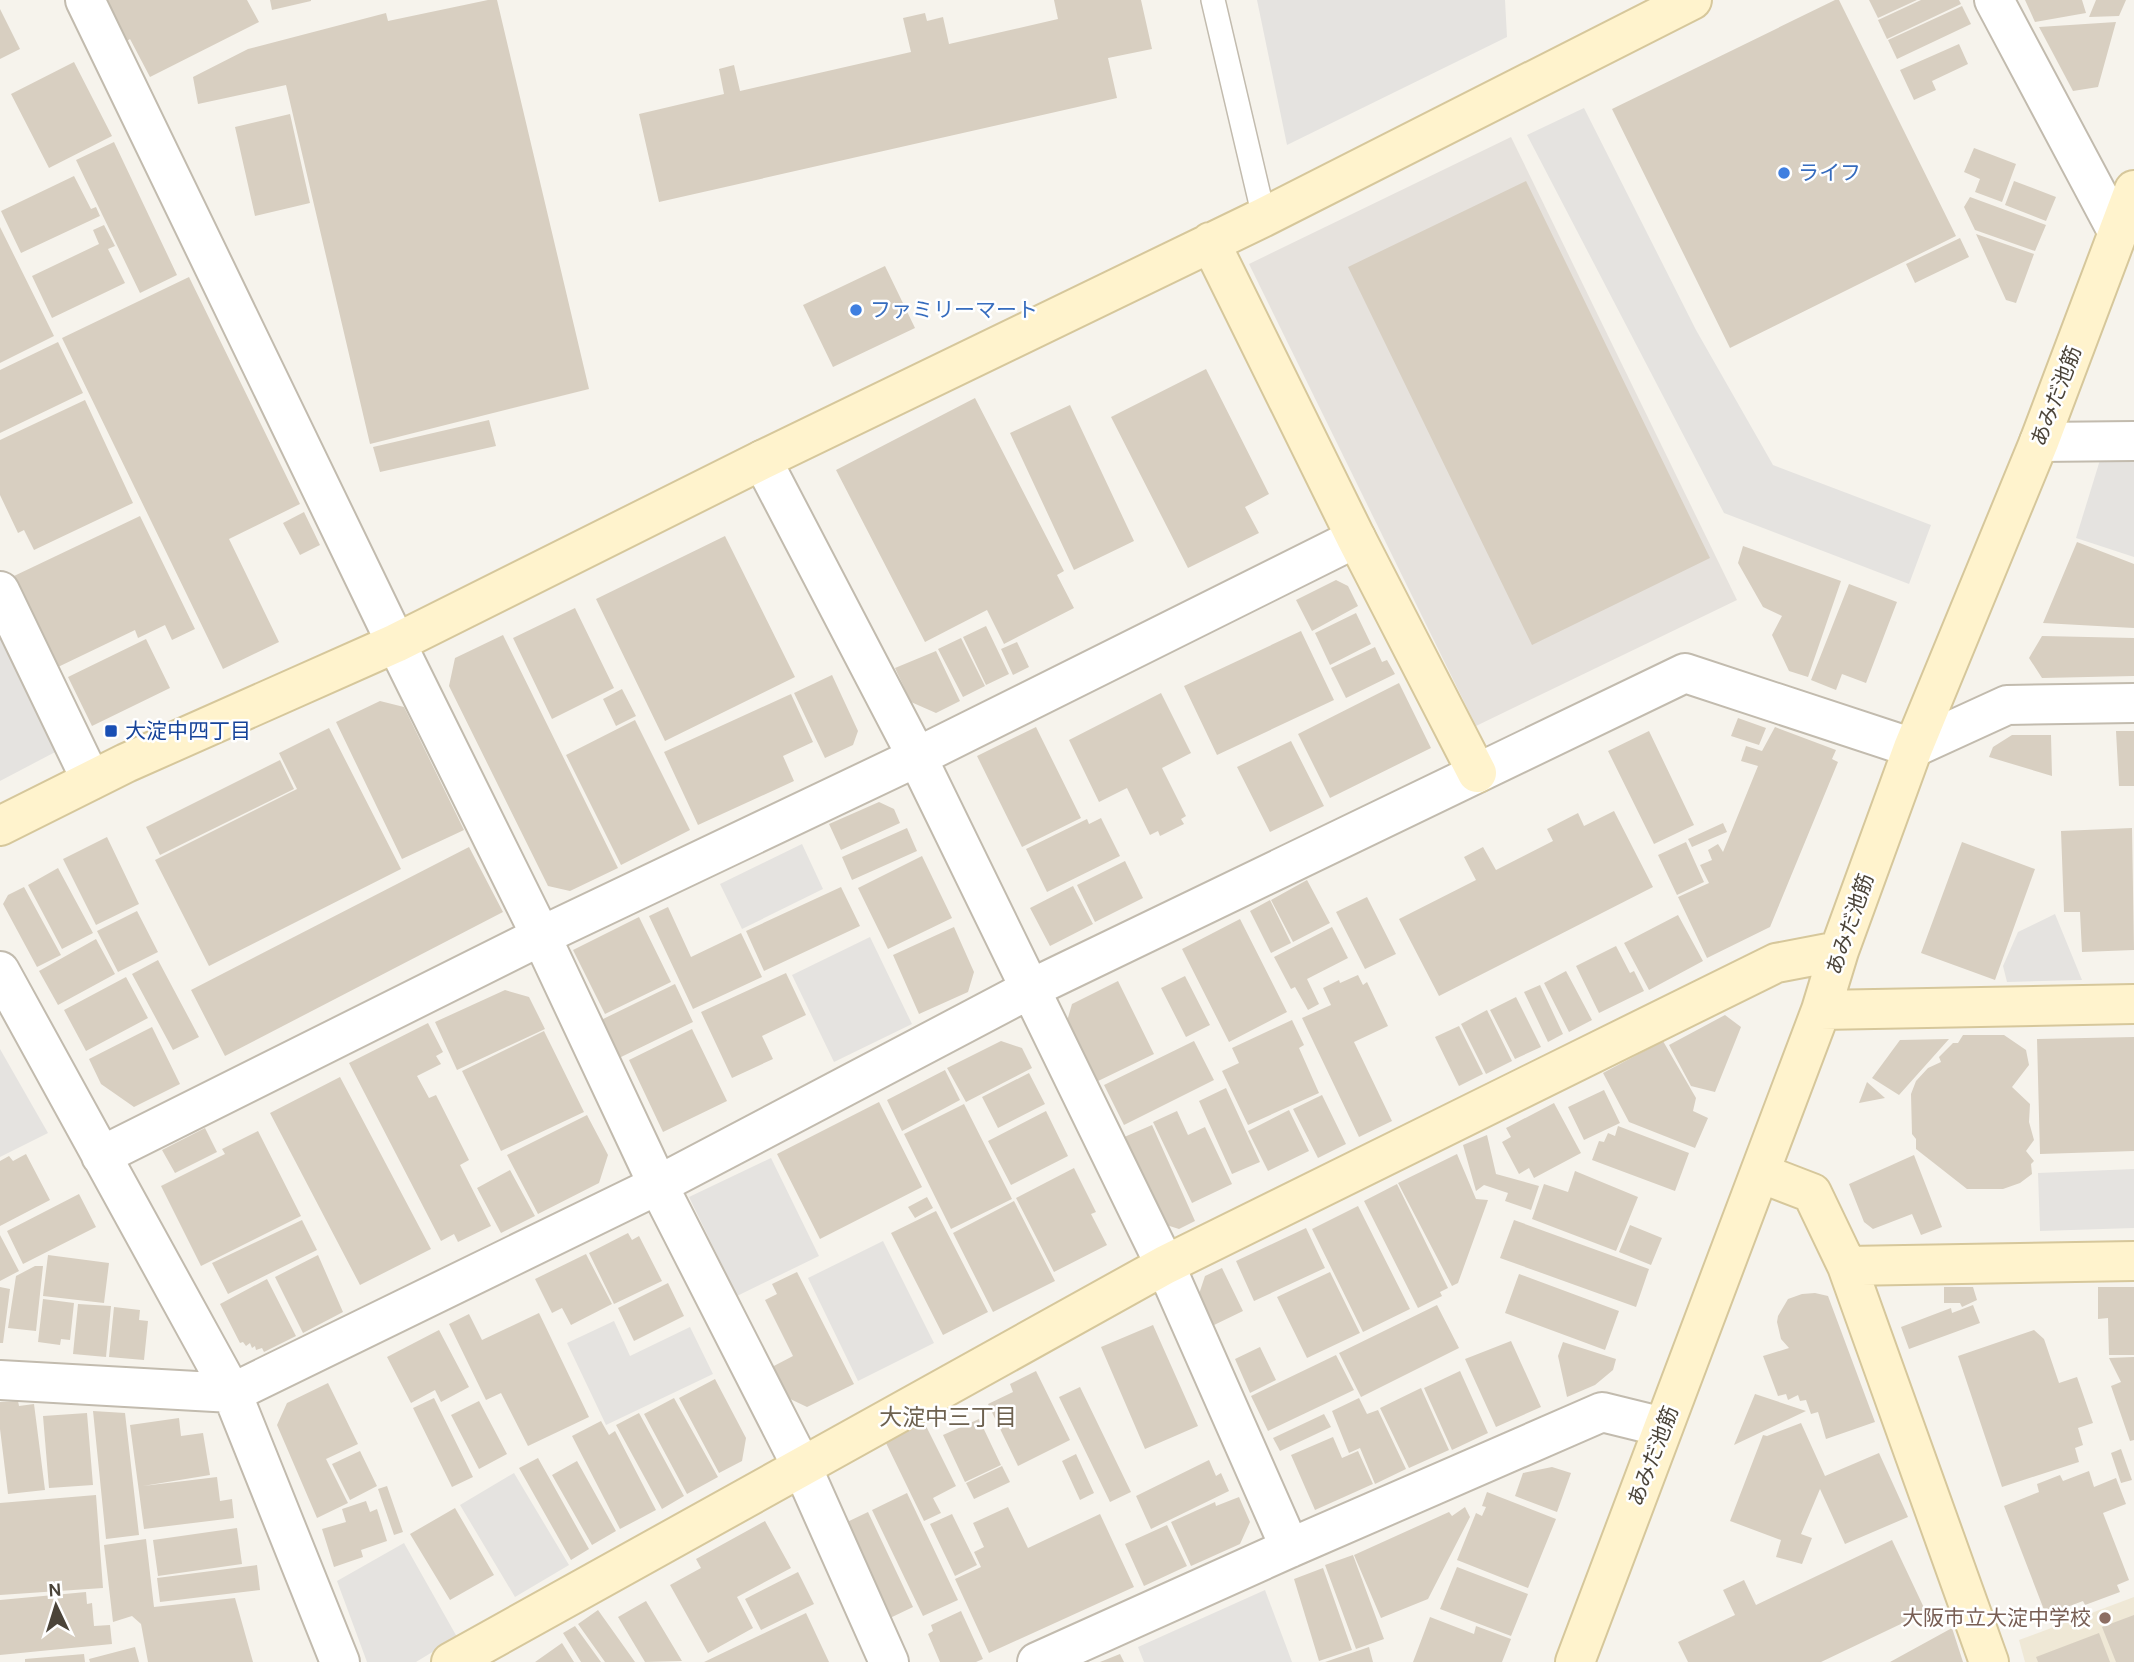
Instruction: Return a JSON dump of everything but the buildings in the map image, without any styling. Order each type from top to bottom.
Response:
[{"type":"street","points":[[85,0],[541,936],[658,1185],[802,1467],[889,1662]]},
{"type":"street","points":[[0,826],[91,780],[396,643],[762,460],[1264,217],[1692,0]]},
{"type":"street","points":[[1994,0],[2117,231]]},
{"type":"street","name":"あみだ池筋","points":[[1575,1662],[1821,1010],[1839,951],[1913,748],[2039,442],[2134,190]]},
{"type":"street","points":[[1210,242],[1356,538],[1477,773]]},
{"type":"street","points":[[2039,442],[2134,441]]},
{"type":"street","points":[[762,460],[917,757],[1165,1265],[1290,1548]]},
{"type":"street","points":[[101,1156],[541,936],[917,757],[1356,538]]},
{"type":"street","points":[[0,591],[91,780]]},
{"type":"street","points":[[0,1380],[232,1393],[658,1185],[1030,989],[1685,673],[1913,748],[2007,705],[2134,703]]},
{"type":"street","points":[[452,1662],[1165,1265],[1776,962],[1839,951]]},
{"type":"street","points":[[0,971],[232,1393],[340,1662]]},
{"type":"street","points":[[1821,1010],[2134,1004]]},
{"type":"street","points":[[1760,1173],[1812,1193],[1847,1266],[1989,1662]]},
{"type":"street","points":[[1847,1266],[2134,1261]]},
{"type":"street","points":[[1037,1662],[1602,1412],[1663,1427]]},
{"type":"lane","points":[[1213,0],[1264,217]]},
{"type":"shaded area","points":[[1257,0],[1505,0],[1507,37],[1287,145]]},
{"type":"shaded area","points":[[1584,108],[1696,330],[1773,465],[1931,525],[1909,584],[1724,513],[1527,135]]},
{"type":"shaded area","points":[[1511,137],[1737,600],[1476,726],[1249,264]]},
{"type":"shaded area","points":[[2100,460],[2134,460],[2134,557],[2076,538]]},
{"type":"shaded area","points":[[0,635],[59,750],[0,781]]},
{"type":"shaded area","points":[[802,844],[823,889],[742,929],[720,884]]},
{"type":"shaded area","points":[[2055,914],[2082,980],[2007,982],[2003,966],[2018,932]]},
{"type":"shaded area","points":[[870,937],[912,1024],[834,1062],[792,975]]},
{"type":"shaded area","points":[[0,1049],[48,1133],[0,1157]]},
{"type":"shaded area","points":[[771,1158],[819,1256],[737,1296],[689,1197]]},
{"type":"shaded area","points":[[2134,1169],[2134,1228],[2040,1231],[2038,1173]]},
{"type":"shaded area","points":[[883,1241],[934,1343],[858,1381],[808,1278]]},
{"type":"shaded area","points":[[614,1321],[630,1356],[690,1327],[713,1374],[606,1425],[567,1343]]},
{"type":"shaded area","points":[[514,1473],[569,1565],[515,1597],[460,1505]]},
{"type":"shaded area","points":[[404,1543],[457,1637],[416,1662],[367,1662],[337,1581]]},
{"type":"shaded area","points":[[1265,1590],[1292,1662],[1144,1662],[1138,1647]]},
{"type":"shaded area","name":"大阪市立大淀中学校","points":[[2134,1597],[2134,1662],[2025,1662],[2019,1640]]},
{"type":"place","name":"ライフ","points":[[1784,173]]},
{"type":"place","name":"ファミリーマート","points":[[856,310]]},
{"type":"place","name":"大淀中四丁目","points":[[111,731]]},
{"type":"place","name":"大阪市立大淀中学校","points":[[2105,1618]]},
{"type":"district","name":"大淀中三丁目","points":[[948,1417]]}]
